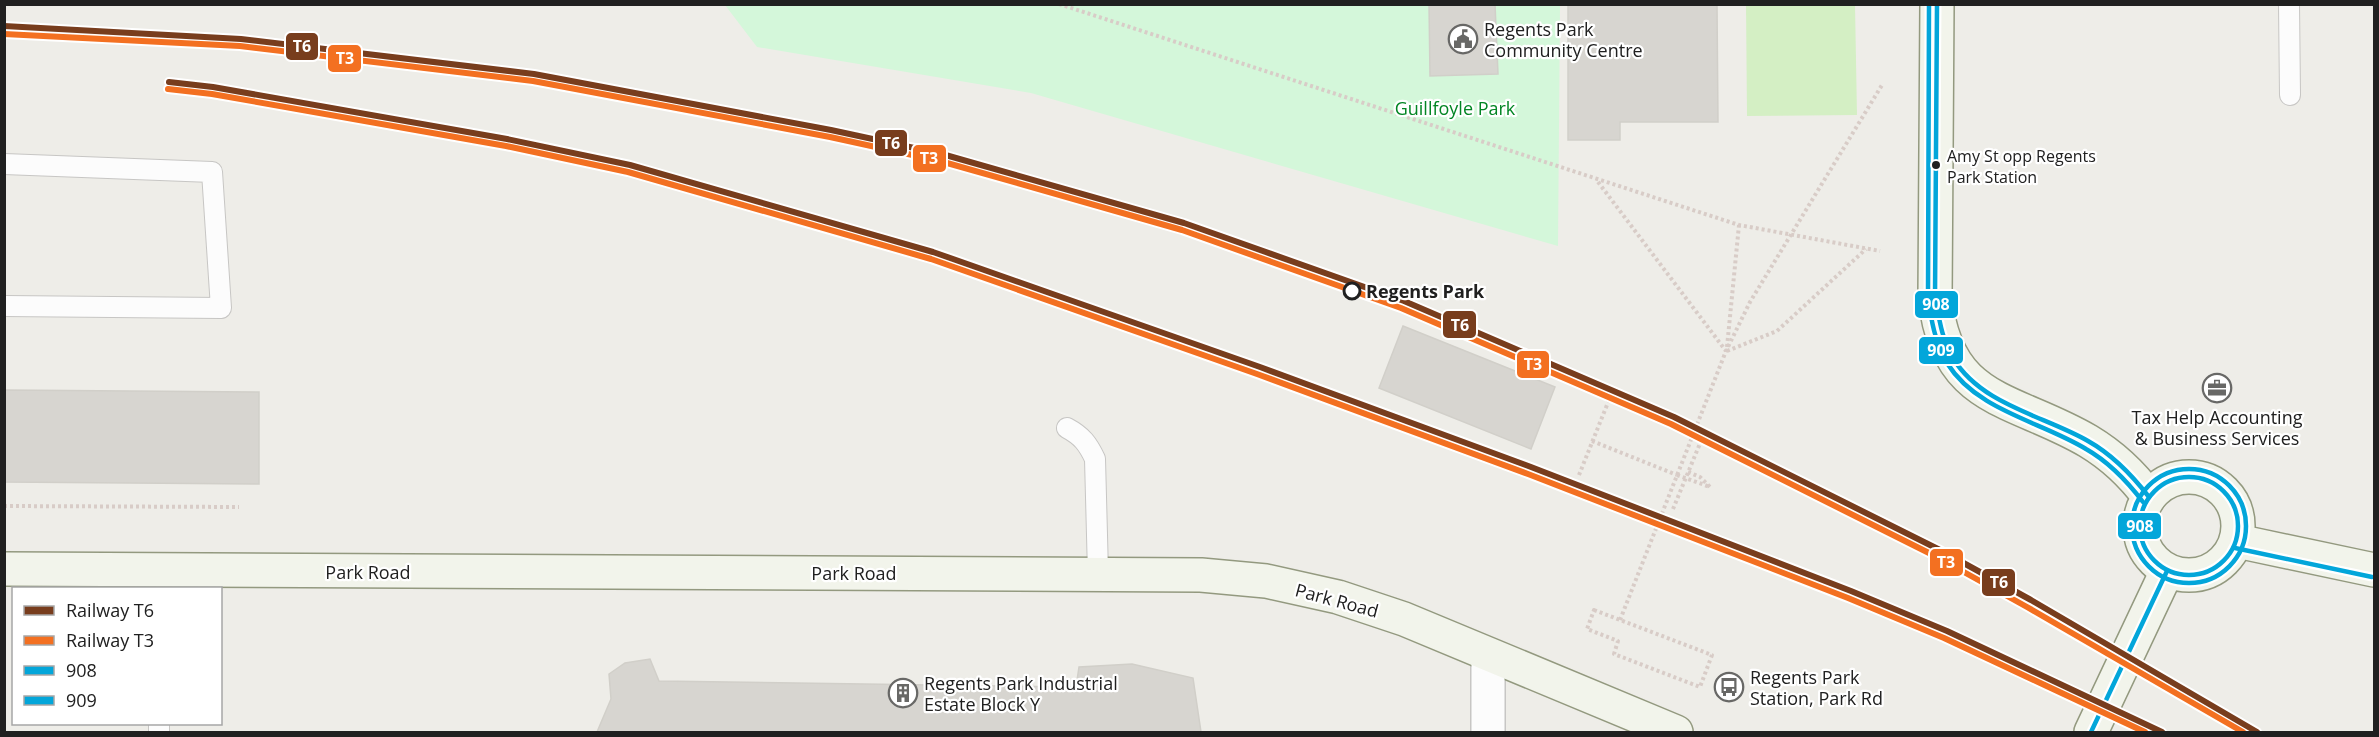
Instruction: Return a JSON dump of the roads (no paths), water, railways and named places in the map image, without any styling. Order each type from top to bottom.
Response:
[{"type":"main road","points":[[1937,4],[1935,297],[1943,340],[1959,370],[1980,389],[2008,405],[2065,429],[2104,451],[2123,466],[2149,497]]},
{"type":"main road","points":[[2091,732],[2163,580],[2156,563],[2146,552],[2141,539],[2139,525],[2142,511],[2149,497],[2159,486],[2173,479],[2188,477],[2204,479],[2218,486],[2229,496],[2236,510],[2239,526],[2237,541],[2229,556],[2216,568],[2201,575],[2163,580]]},
{"type":"main road","points":[[2237,541],[2374,570]]},
{"type":"main road","name":"Park Road","points":[[4,569],[160,579],[1098,573],[1201,575],[1266,581],[1338,597],[1393,615],[1676,732]]},
{"type":"street","points":[[1488,655],[1488,732]]},
{"type":"lane","points":[[2289,4],[2290,95]]},
{"type":"lane","points":[[4,164],[212,172],[221,308],[4,306]]},
{"type":"lane","points":[[1067,428],[1080,435],[1089,445],[1095,459],[1098,573]]},
{"type":"rail line","name":"T6","points":[[4,26],[241,39],[534,74],[831,130],[942,154],[1184,223],[1404,301],[1674,417],[1938,549],[2031,600],[2257,732]]},
{"type":"rail line","name":"T3","points":[[4,34],[240,46],[533,81],[830,137],[940,161],[1182,230],[1401,308],[1671,424],[1935,556],[2243,732]]},
{"type":"rail line","name":"T6","points":[[169,82],[213,87],[507,139],[630,165],[933,252],[1260,367],[1531,467],[1851,591],[1947,631],[2162,732]]},
{"type":"rail line","name":"T3","points":[[168,89],[212,94],[506,146],[628,172],[931,259],[1257,374],[1528,474],[1848,598],[1944,638],[2145,732]]},
{"type":"place","name":"Regents Park Community Centre","points":[[1463,39]]},
{"type":"place","name":"Amy St opp Regents Park Station","points":[[1936,165]]},
{"type":"place","name":"Regents Park","points":[[1352,291]]},
{"type":"place","name":"Tax Help Accounting & Business Services","points":[[2217,388]]},
{"type":"place","name":"Regents Park Station, Park Rd","points":[[1729,687]]},
{"type":"place","name":"Regents Park Industrial Estate Block Y","points":[[903,693]]},
{"type":"park label","name":"Guillfoyle Park","points":[[1455,108]]}]
